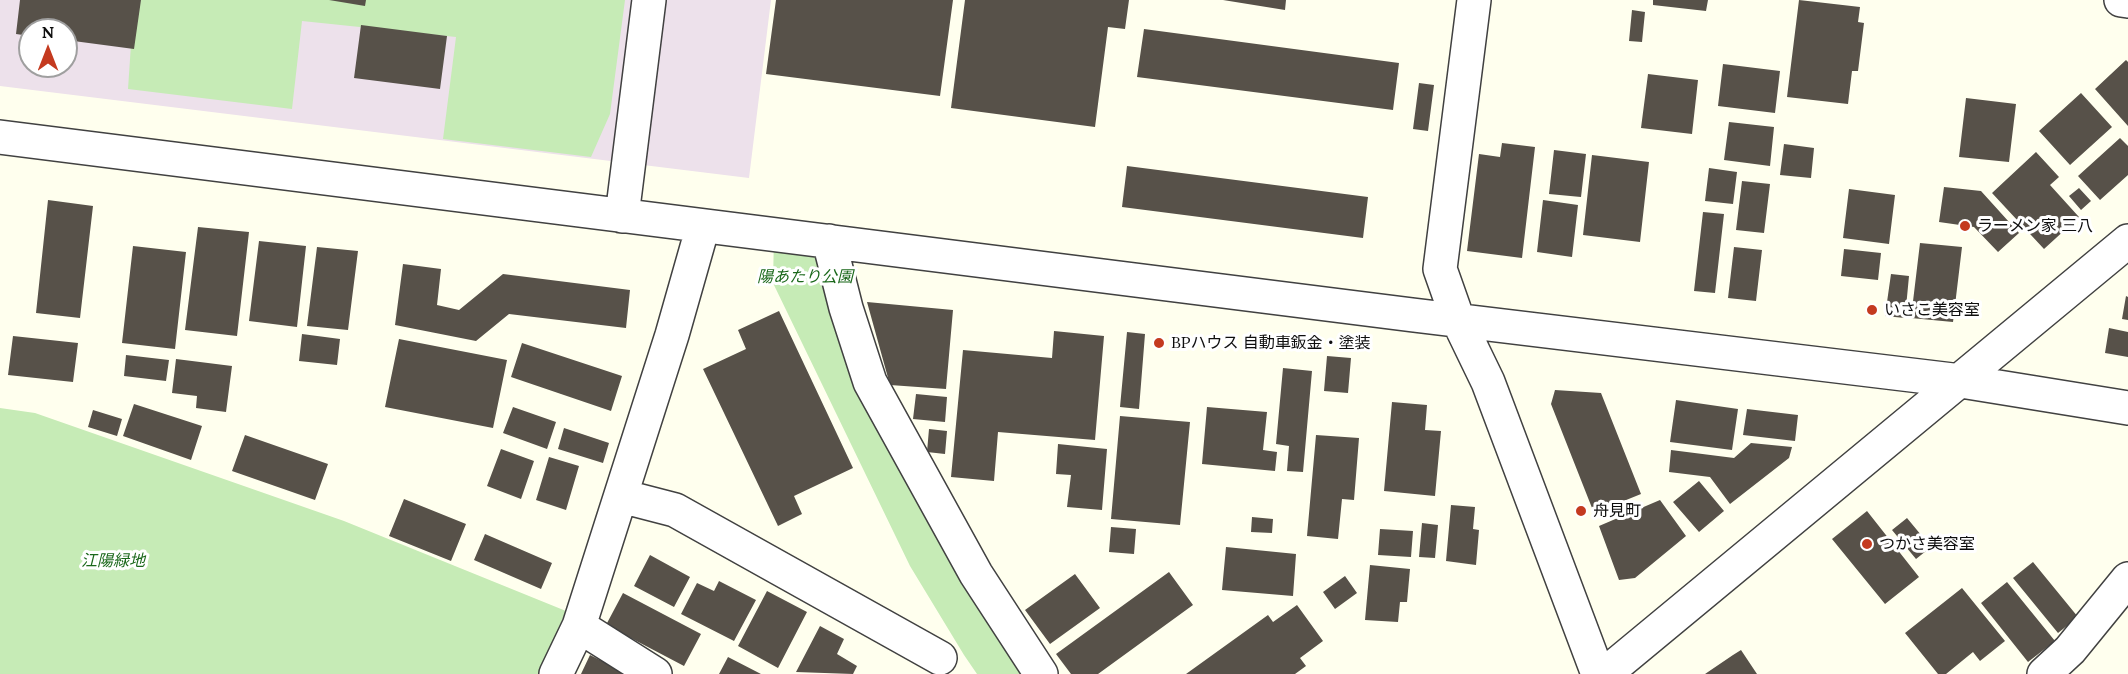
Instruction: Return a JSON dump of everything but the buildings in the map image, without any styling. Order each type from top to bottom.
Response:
[{"type":"street","points":[[622,216],[649,0]]},
{"type":"street","points":[[1474,0],[1440,269],[1458,320],[1488,382],[1598,674]]},
{"type":"street","points":[[2121,0],[2128,1]]},
{"type":"street","points":[[0,137],[1961,381],[2128,408]]},
{"type":"street","points":[[556,674],[579,626],[672,335],[703,226]]},
{"type":"street","points":[[829,241],[846,308],[870,382],[976,574],[1041,674]]},
{"type":"street","points":[[1605,674],[2128,241]]},
{"type":"street","points":[[621,496],[675,510],[940,658]]},
{"type":"street","points":[[2044,674],[2070,651],[2128,579]]},
{"type":"street","points":[[579,626],[655,674]]},
{"type":"shaded area","points":[[0,0],[771,0],[749,178],[0,86]]},
{"type":"green space","points":[[134,0],[625,0],[610,114],[591,157],[443,139],[456,37],[302,21],[292,109],[128,89]]},
{"type":"green space","name":"陽あたり公園","points":[[774,235],[829,241],[846,308],[1041,674],[977,674],[964,655],[910,566],[773,283]]},
{"type":"green space","name":"江陽緑地","points":[[0,408],[35,413],[344,521],[566,611],[539,674],[0,674]]},
{"type":"place","name":"ラーメン家 三八","points":[[1965,226]]},
{"type":"place","name":"いさこ美容室","points":[[1872,310]]},
{"type":"place","name":"BPハウス 自動車鈑金・塗装","points":[[1159,343]]},
{"type":"place","name":"舟見町","points":[[1581,511]]},
{"type":"place","name":"つかさ美容室","points":[[1867,544]]}]
